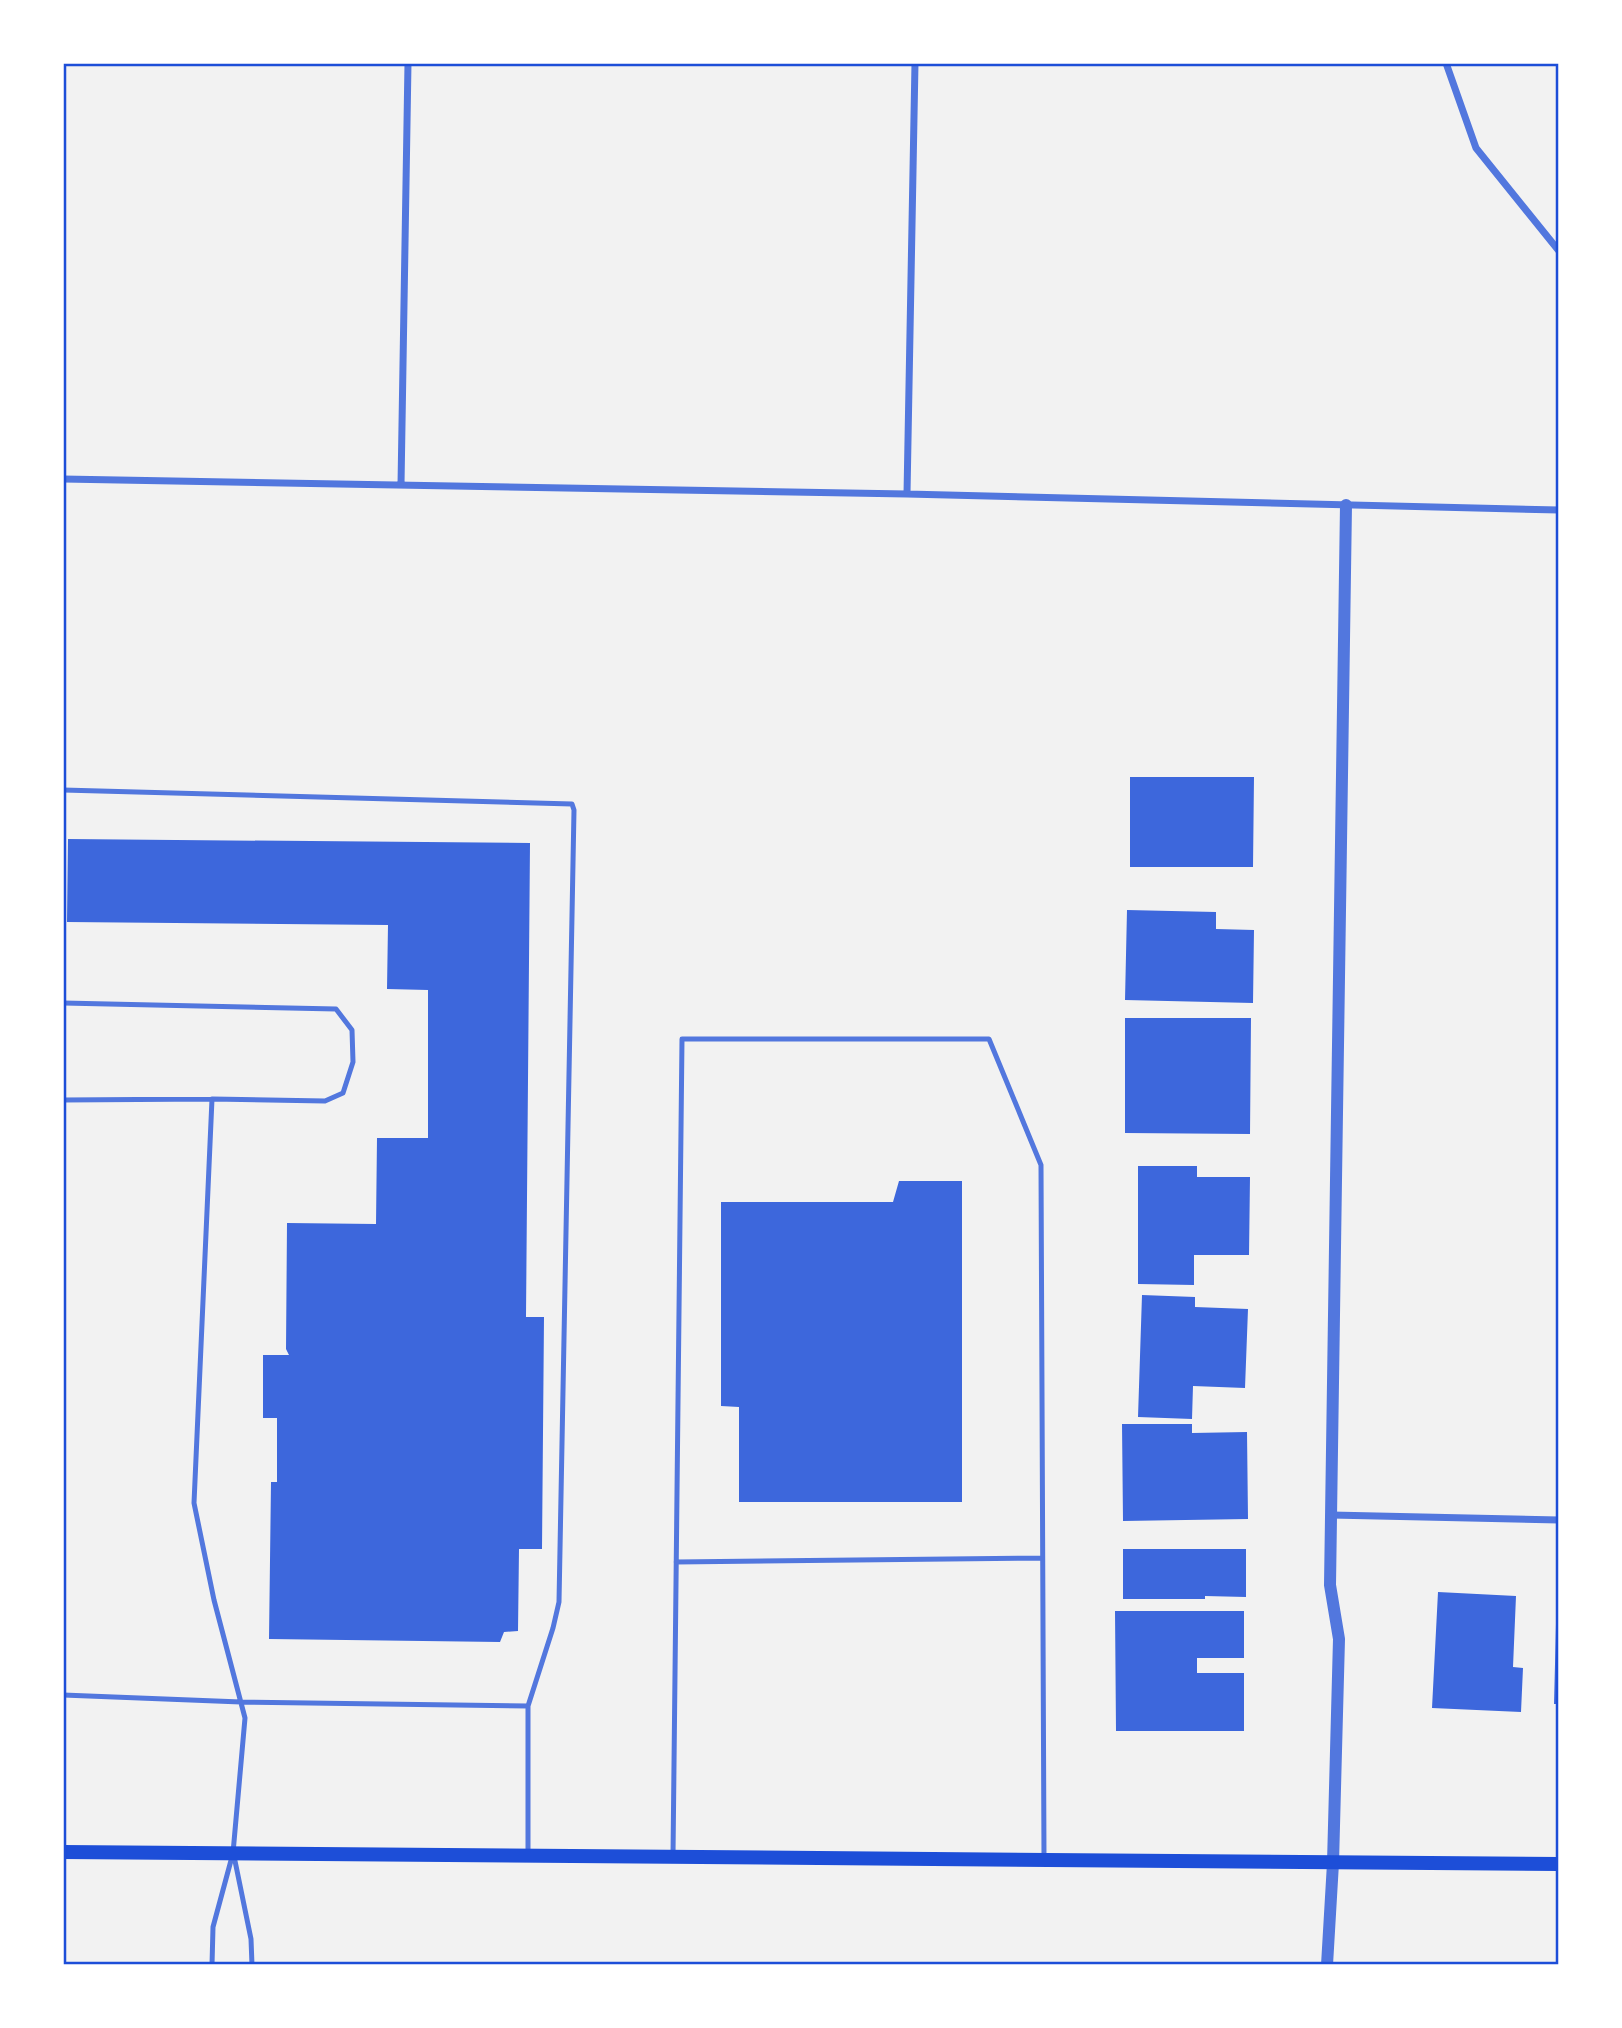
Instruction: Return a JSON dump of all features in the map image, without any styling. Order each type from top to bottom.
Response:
[{"type":"main road","points":[[63,1852],[1559,1864]]},
{"type":"street","points":[[401,485],[408,63]]},
{"type":"street","points":[[907,494],[915,63]]},
{"type":"street","points":[[1446,63],[1476,148],[1559,251]]},
{"type":"street","points":[[63,479],[907,494],[1559,510]]},
{"type":"street","points":[[1326,1965],[1333,1863],[1339,1639],[1330,1585],[1346,505]]},
{"type":"street","points":[[1331,1515],[1559,1520]]},
{"type":"lane","points":[[63,790],[572,804],[575,810],[559,1602],[528,1706],[527,1856]]},
{"type":"lane","points":[[63,1003],[337,1009],[352,1030],[353,1062],[343,1093],[325,1101],[63,1100]]},
{"type":"lane","points":[[673,1858],[682,1039],[989,1039],[1041,1165],[1044,1861]]},
{"type":"lane","points":[[212,1099],[194,1503],[214,1600],[245,1717],[233,1853],[213,1927],[212,1965]]},
{"type":"lane","points":[[676,1562],[1042,1558]]},
{"type":"lane","points":[[63,1695],[241,1702],[528,1706]]},
{"type":"lane","points":[[233,1853],[251,1939],[252,1965]]},
{"type":"building","points":[[1130,777],[1254,777],[1253,867],[1130,867]]},
{"type":"building","points":[[68,839],[530,843],[526,1317],[544,1317],[542,1549],[519,1549],[518,1631],[504,1632],[500,1642],[269,1639],[271,1482],[277,1482],[277,1418],[263,1418],[263,1355],[289,1355],[286,1349],[287,1223],[376,1224],[377,1138],[428,1138],[428,990],[387,989],[388,925],[67,922]]},
{"type":"building","points":[[1127,910],[1216,912],[1216,929],[1254,930],[1253,1003],[1125,1000]]},
{"type":"building","points":[[1125,1018],[1251,1018],[1250,1134],[1125,1133]]},
{"type":"building","points":[[1138,1166],[1197,1166],[1197,1177],[1250,1177],[1249,1255],[1194,1255],[1194,1285],[1138,1284]]},
{"type":"building","points":[[899,1181],[962,1181],[962,1502],[739,1502],[739,1407],[721,1406],[721,1202],[893,1202]]},
{"type":"building","points":[[1142,1295],[1195,1297],[1195,1307],[1248,1309],[1245,1388],[1193,1386],[1192,1419],[1138,1417]]},
{"type":"building","points":[[1122,1424],[1192,1424],[1192,1433],[1247,1432],[1248,1519],[1123,1521]]},
{"type":"building","points":[[1123,1549],[1246,1549],[1246,1597],[1123,1599]]},
{"type":"building","points":[[1438,1592],[1516,1596],[1513,1667],[1523,1668],[1521,1712],[1432,1708]]},
{"type":"building","points":[[1115,1611],[1244,1611],[1244,1658],[1197,1658],[1197,1673],[1244,1673],[1244,1731],[1116,1731]]},
{"type":"building","points":[[1556,1624],[1559,1624],[1559,1704],[1554,1704]]}]
